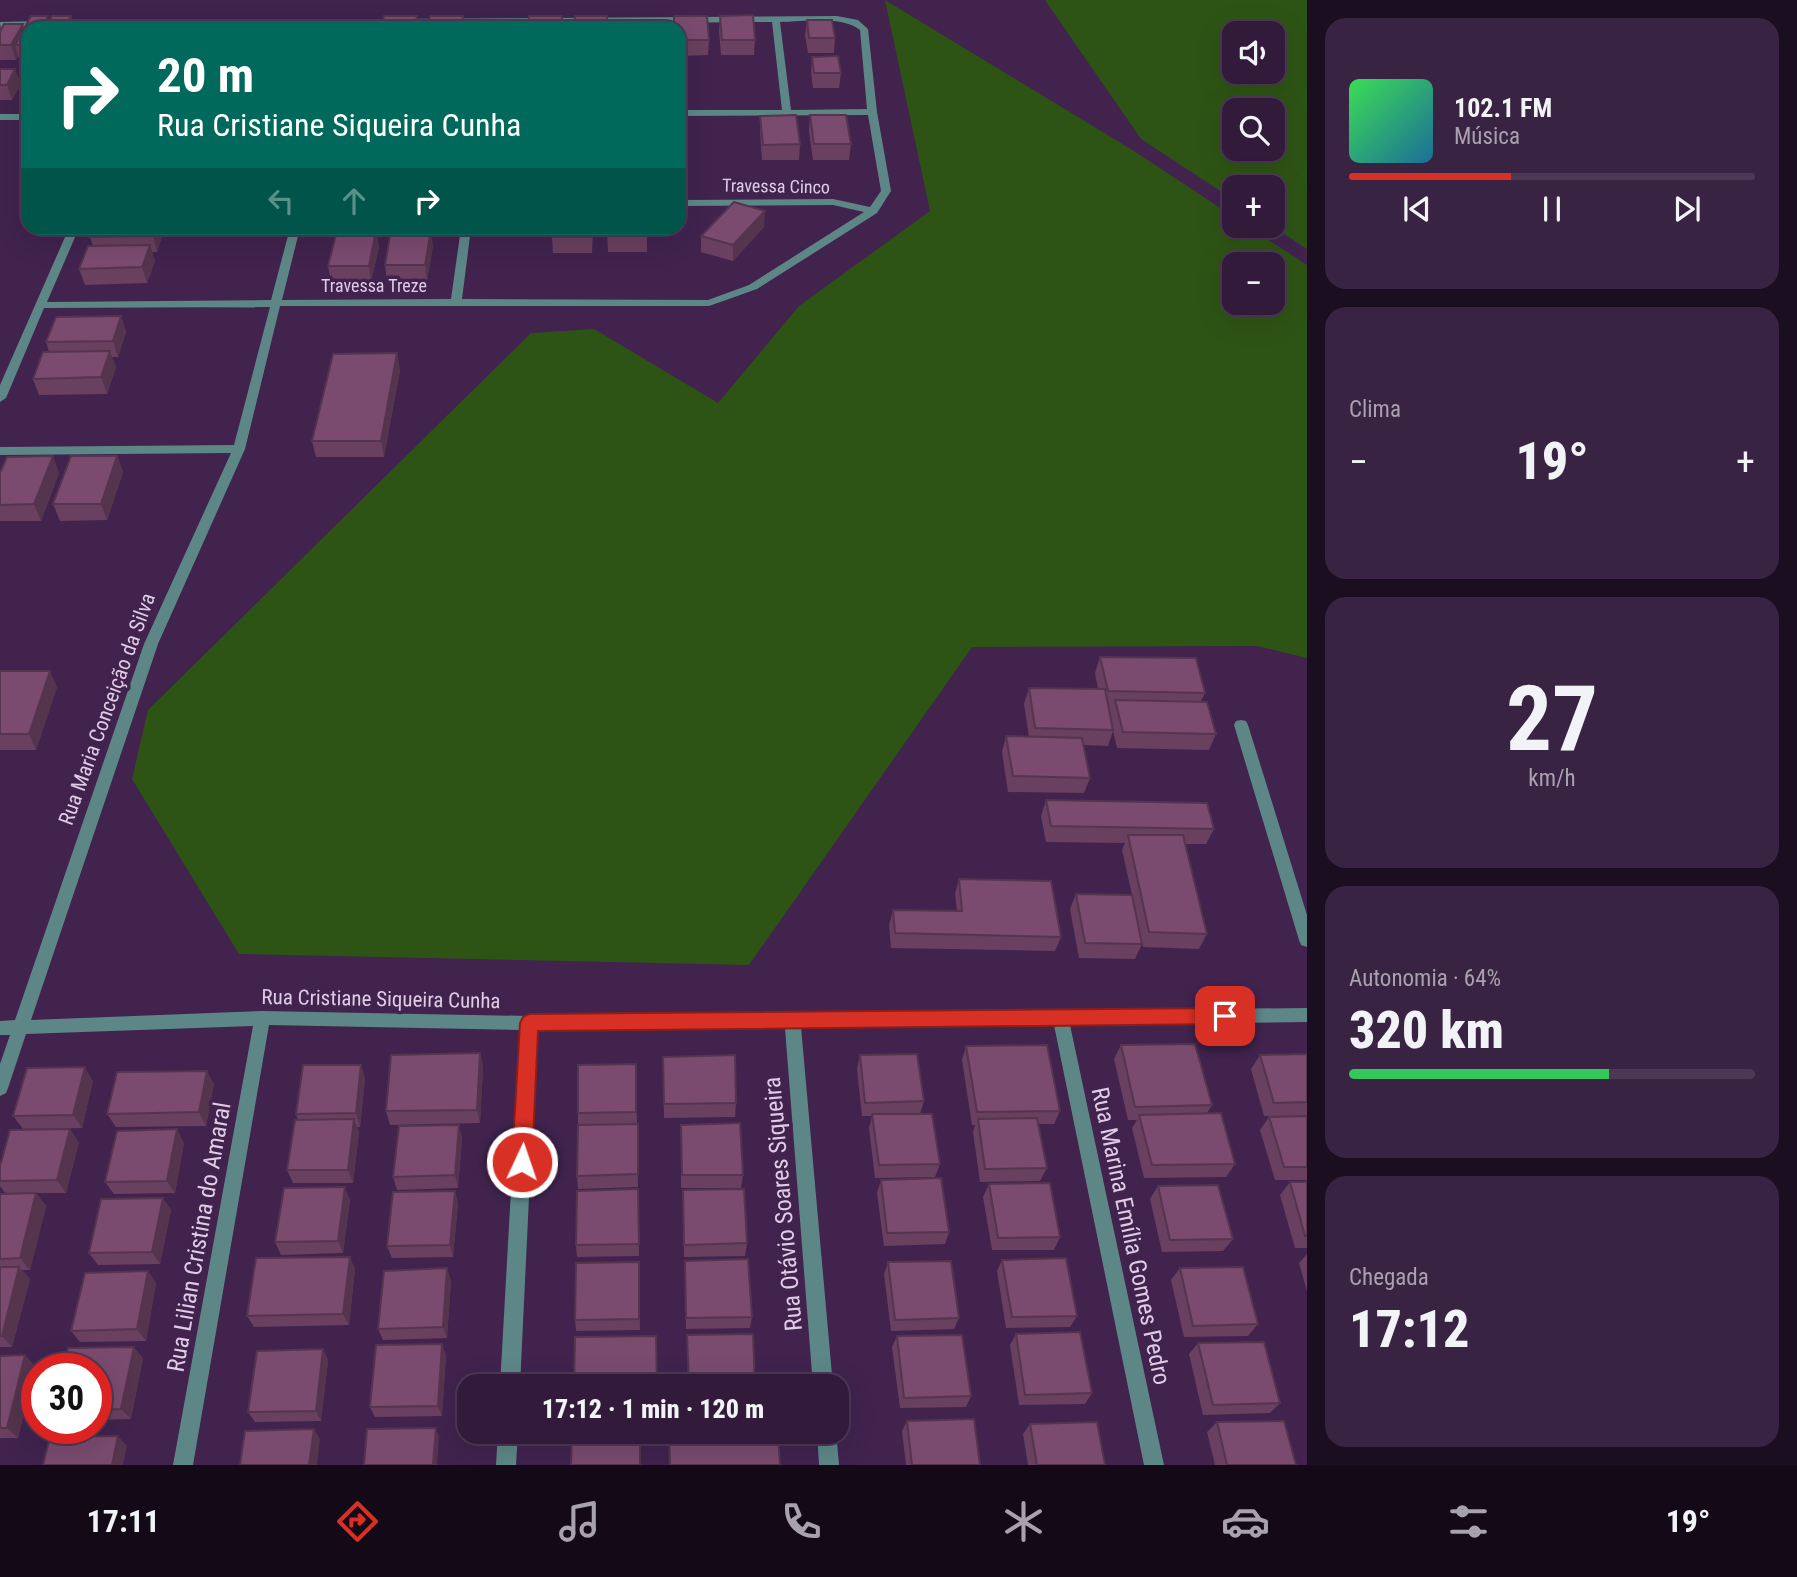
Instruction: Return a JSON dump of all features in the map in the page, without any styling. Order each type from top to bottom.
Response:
[{"type":"street","points":[[686,23],[837,19],[855,22],[863,29],[872,112],[886,191],[873,211]]},
{"type":"street","points":[[776,20],[787,112]]},
{"type":"street","points":[[0,25],[21,25]]},
{"type":"street","points":[[686,113],[872,112]]},
{"type":"street","points":[[0,117],[21,117]]},
{"type":"street","name":"Travessa Cinco","points":[[686,203],[833,202],[873,211]]},
{"type":"street","name":"Travessa Treze","points":[[40,305],[709,303],[753,288],[873,211]]},
{"type":"street","points":[[0,398],[71,235]]},
{"type":"street","name":"Rua Maria Conceição da Silva","points":[[0,1088],[151,644],[239,449],[293,235]]},
{"type":"street","points":[[456,302],[465,235]]},
{"type":"street","points":[[0,451],[239,449]]},
{"type":"street","points":[[1241,725],[1307,940]]},
{"type":"street","name":"Rua Cristiane Siqueira Cunha","points":[[0,1028],[262,1018],[529,1023],[1307,1015]]},
{"type":"street","name":"Rua Marina Emília Gomes Pedro","points":[[1060,1017],[1154,1465]]},
{"type":"street","name":"Rua Lilian Cristina do Amaral","points":[[183,1465],[262,1018]]},
{"type":"street","name":"Rua Otávio Soares Siqueira","points":[[792,1019],[822,1374]]},
{"type":"street","points":[[511,1374],[529,1023]]},
{"type":"street","points":[[506,1465],[507,1444]]},
{"type":"street","points":[[828,1444],[829,1465]]},
{"type":"green space","points":[[885,0],[1134,151],[1222,209],[1222,238],[1265,238],[1307,265],[1307,658],[1257,646],[972,647],[749,965],[239,954],[132,779],[148,710],[531,333],[594,329],[718,403],[799,306],[930,211]]},
{"type":"green space","points":[[1045,0],[1307,0],[1307,249],[1285,235],[1285,175],[1222,175],[1222,192],[1141,139]]},
{"type":"building","points":[[753,15],[755,40],[722,40],[720,16]]},
{"type":"building","points":[[31,16],[48,16],[46,21],[28,21]]},
{"type":"building","points":[[52,16],[71,16],[68,21],[49,21]]},
{"type":"building","points":[[384,16],[417,16],[416,21],[383,21]]},
{"type":"building","points":[[430,16],[463,16],[462,21],[429,21]]},
{"type":"building","points":[[529,16],[562,16],[562,21],[529,21]]},
{"type":"building","points":[[575,16],[607,16],[607,21],[575,21]]},
{"type":"building","points":[[674,16],[707,16],[709,40],[686,40],[686,21],[674,21]]},
{"type":"building","points":[[807,20],[832,20],[835,38],[809,38]]},
{"type":"building","points":[[4,24],[21,24],[11,45],[0,45],[0,32]]},
{"type":"building","points":[[21,34],[21,45],[15,45]]},
{"type":"building","points":[[838,56],[841,73],[814,73],[812,57]]},
{"type":"building","points":[[0,69],[15,69],[7,85],[0,85]]},
{"type":"building","points":[[796,115],[800,144],[763,145],[760,116]]},
{"type":"building","points":[[810,115],[846,115],[851,144],[814,144]]},
{"type":"building","points":[[734,202],[765,211],[733,245],[701,236]]},
{"type":"building","points":[[91,235],[153,235],[153,236],[90,237]]},
{"type":"building","points":[[336,235],[375,235],[369,266],[328,266]]},
{"type":"building","points":[[390,235],[430,235],[425,265],[385,265]]},
{"type":"building","points":[[552,235],[592,235],[592,237]]},
{"type":"building","points":[[607,235],[647,235],[647,236]]},
{"type":"building","points":[[150,245],[142,267],[79,269],[88,246]]},
{"type":"building","points":[[121,316],[113,341],[46,342],[56,317]]},
{"type":"building","points":[[110,351],[101,377],[33,379],[43,352]]},
{"type":"building","points":[[397,353],[381,441],[312,441],[333,354]]},
{"type":"building","points":[[53,456],[34,504],[0,505],[0,473],[7,457]]},
{"type":"building","points":[[71,456],[117,456],[101,504],[53,504]]},
{"type":"building","points":[[1100,657],[1196,658],[1205,693],[1108,691]]},
{"type":"building","points":[[0,671],[50,671],[29,734],[0,734]]},
{"type":"building","points":[[1029,688],[1105,689],[1113,730],[1035,728]]},
{"type":"building","points":[[1115,700],[1207,702],[1216,734],[1123,732]]},
{"type":"building","points":[[1006,736],[1082,738],[1090,778],[1013,776]]},
{"type":"building","points":[[1046,800],[1207,803],[1214,829],[1051,826]]},
{"type":"building","points":[[1128,835],[1183,835],[1207,934],[1149,932]]},
{"type":"building","points":[[959,879],[1051,881],[1061,937],[895,933],[893,910],[962,911]]},
{"type":"building","points":[[1076,894],[1132,895],[1142,944],[1085,943]]},
{"type":"building","points":[[1195,1044],[1212,1105],[1135,1107],[1121,1045]]},
{"type":"building","points":[[1047,1045],[1060,1111],[977,1112],[966,1046]]},
{"type":"building","points":[[480,1053],[477,1110],[386,1111],[391,1055]]},
{"type":"building","points":[[917,1054],[924,1101],[865,1103],[860,1055]]},
{"type":"building","points":[[1307,1054],[1307,1102],[1274,1103],[1260,1055]]},
{"type":"building","points":[[735,1055],[736,1103],[664,1104],[663,1057]]},
{"type":"building","points":[[636,1064],[636,1112],[578,1113],[578,1065]]},
{"type":"building","points":[[303,1065],[361,1065],[356,1113],[296,1114]]},
{"type":"building","points":[[85,1067],[73,1115],[13,1116],[27,1068]]},
{"type":"building","points":[[207,1071],[199,1112],[107,1114],[117,1072]]},
{"type":"building","points":[[1221,1113],[1235,1164],[1152,1165],[1139,1115]]},
{"type":"building","points":[[872,1114],[932,1114],[940,1164],[879,1165]]},
{"type":"building","points":[[1307,1116],[1307,1167],[1284,1167],[1269,1117]]},
{"type":"building","points":[[1037,1118],[1047,1168],[985,1169],[978,1119]]},
{"type":"building","points":[[354,1119],[348,1170],[287,1170],[295,1120]]},
{"type":"building","points":[[740,1123],[743,1175],[682,1175],[681,1125]]},
{"type":"building","points":[[638,1124],[638,1174],[577,1176],[578,1125]]},
{"type":"building","points":[[459,1125],[455,1175],[393,1177],[399,1126]]},
{"type":"building","points":[[70,1129],[57,1180],[0,1181],[0,1166],[10,1130]]},
{"type":"building","points":[[177,1129],[167,1181],[105,1182],[117,1131]]},
{"type":"building","points":[[941,1178],[949,1232],[887,1233],[881,1180]]},
{"type":"building","points":[[1290,1182],[1307,1182],[1307,1236],[1305,1236]]},
{"type":"building","points":[[1050,1183],[1060,1237],[998,1238],[989,1184]]},
{"type":"building","points":[[1218,1185],[1233,1239],[1170,1240],[1158,1186]]},
{"type":"building","points":[[345,1187],[338,1241],[275,1242],[284,1188]]},
{"type":"building","points":[[638,1189],[639,1244],[576,1245],[577,1191]]},
{"type":"building","points":[[744,1189],[747,1243],[684,1245],[683,1190]]},
{"type":"building","points":[[455,1191],[450,1245],[387,1246],[393,1192]]},
{"type":"building","points":[[36,1193],[20,1258],[0,1259],[0,1194]]},
{"type":"building","points":[[163,1198],[152,1252],[89,1253],[101,1199]]},
{"type":"building","points":[[350,1257],[343,1314],[247,1316],[256,1258]]},
{"type":"building","points":[[1066,1258],[1077,1316],[1012,1317],[1002,1260]]},
{"type":"building","points":[[748,1259],[752,1317],[686,1318],[685,1261]]},
{"type":"building","points":[[951,1261],[959,1318],[895,1320],[888,1262]]},
{"type":"building","points":[[639,1262],[639,1319],[575,1320],[576,1263]]},
{"type":"building","points":[[0,1267],[19,1267],[2,1336],[0,1336]]},
{"type":"building","points":[[1243,1267],[1258,1324],[1193,1326],[1180,1268]]},
{"type":"building","points":[[447,1268],[443,1327],[378,1329],[384,1271]]},
{"type":"building","points":[[148,1271],[137,1329],[71,1331],[85,1273]]},
{"type":"building","points":[[1080,1332],[1092,1393],[1025,1395],[1016,1334]]},
{"type":"building","points":[[753,1334],[755,1374],[689,1374],[687,1335]]},
{"type":"building","points":[[962,1335],[971,1396],[904,1398],[897,1336]]},
{"type":"building","points":[[656,1336],[657,1374],[574,1374],[575,1337]]},
{"type":"building","points":[[1264,1342],[1280,1403],[1213,1405],[1198,1343]]},
{"type":"building","points":[[442,1344],[438,1406],[370,1407],[376,1345]]},
{"type":"building","points":[[134,1347],[121,1409],[112,1409],[112,1353],[67,1353],[68,1348]]},
{"type":"building","points":[[323,1349],[316,1411],[248,1412],[257,1351]]},
{"type":"building","points":[[21,1355],[21,1371],[7,1428],[0,1428],[0,1356]]},
{"type":"building","points":[[974,1419],[980,1465],[912,1465],[907,1421]]},
{"type":"building","points":[[1284,1421],[1296,1465],[1227,1465],[1217,1422]]},
{"type":"building","points":[[1097,1422],[1105,1465],[1037,1465],[1030,1424]]},
{"type":"building","points":[[436,1428],[433,1465],[364,1465],[367,1429]]},
{"type":"building","points":[[314,1429],[309,1465],[240,1465],[245,1431]]},
{"type":"building","points":[[112,1436],[118,1436],[112,1465],[43,1465],[48,1444],[112,1444]]},
{"type":"building","points":[[572,1444],[640,1444],[640,1465],[571,1465]]},
{"type":"building","points":[[669,1444],[779,1444],[780,1465],[670,1465]]},
{"type":"route","points":[[522,1162],[529,1023],[1225,1016]]}]
